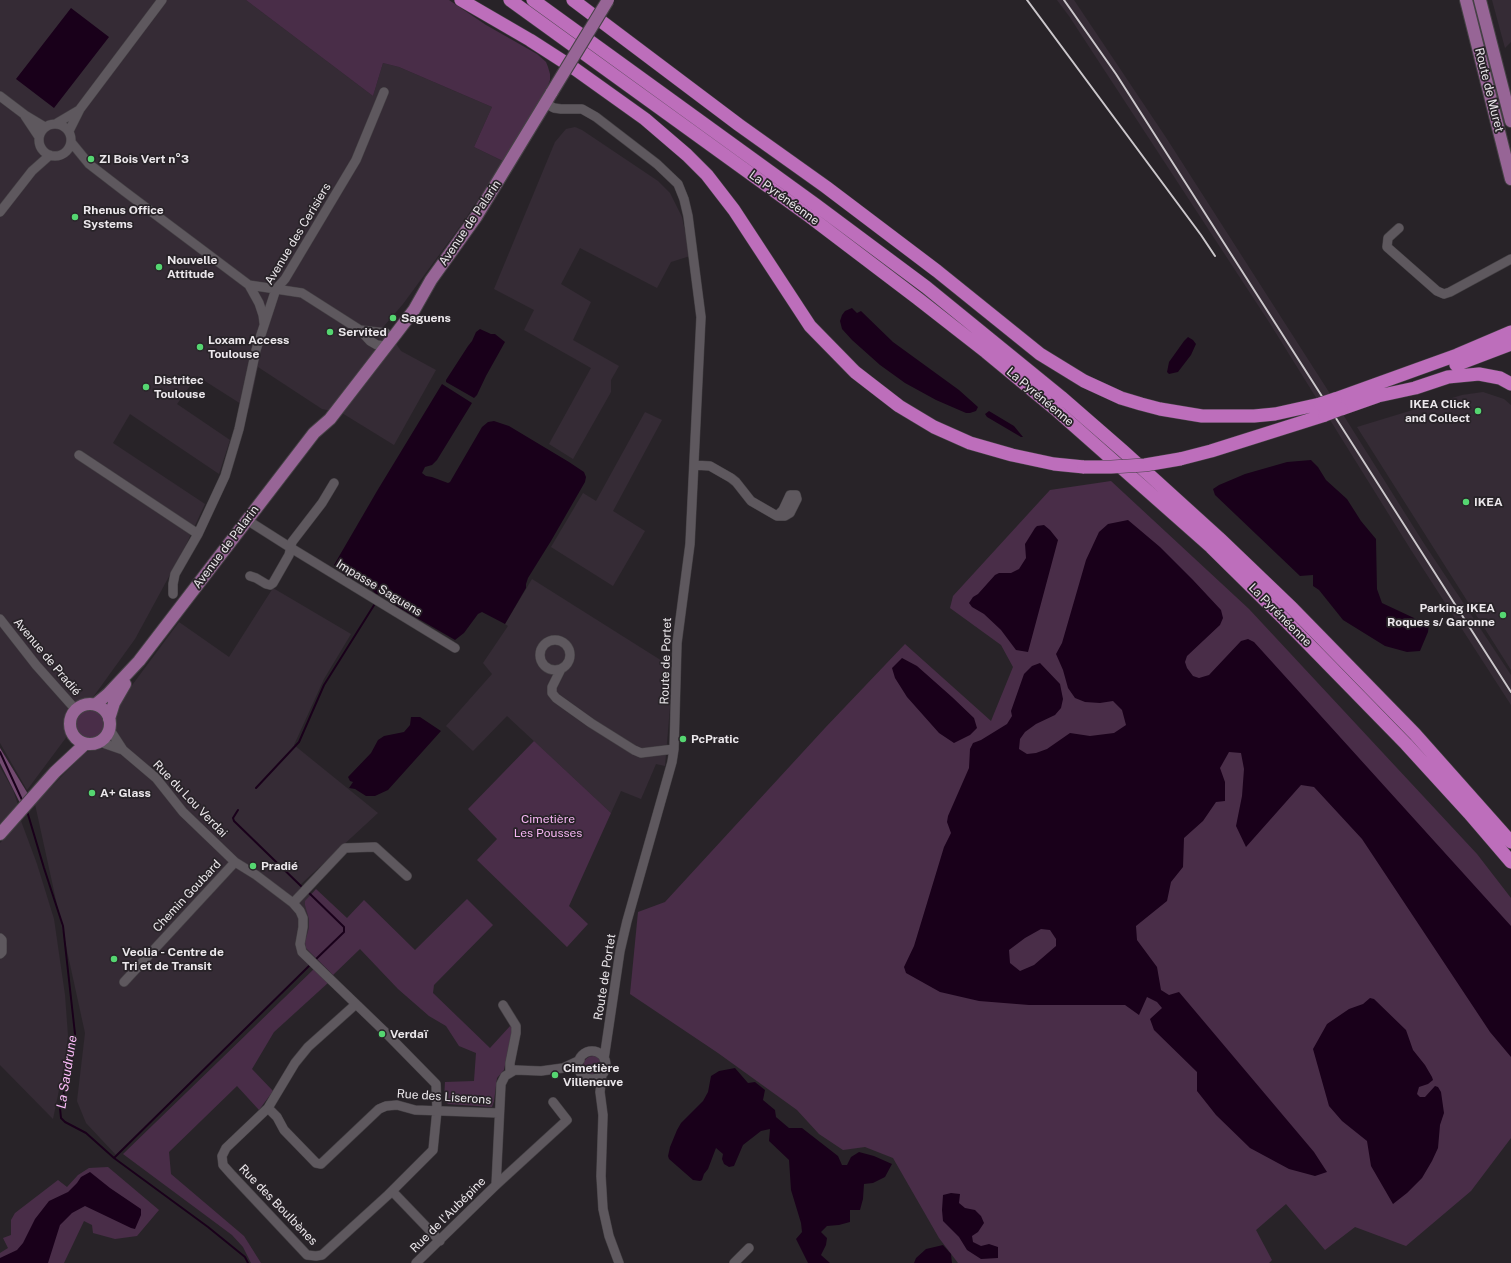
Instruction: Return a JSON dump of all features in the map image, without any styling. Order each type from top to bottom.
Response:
[{"type":"highway","points":[[461,0],[530,40],[575,69],[645,119],[687,155],[707,175],[734,210],[810,326],[856,372],[899,406],[934,427],[970,443],[1012,455],[1054,464],[1111,467],[1145,465],[1180,459],[1211,451],[1338,404],[1511,332]]},
{"type":"highway","name":"La Pyrénéenne","points":[[510,0],[815,220],[930,308],[1055,409],[1211,547],[1284,619],[1406,744],[1511,862]]},
{"type":"highway","name":"La Pyrénéenne","points":[[533,0],[932,292],[1061,397],[1123,450],[1219,538],[1292,608],[1415,734],[1511,842]]},
{"type":"highway","points":[[573,0],[937,271],[1040,354],[1084,381],[1121,398],[1141,404],[1160,409],[1202,416],[1254,416],[1322,409]]},
{"type":"highway","points":[[1378,396],[1395,388],[1511,344]]},
{"type":"highway","points":[[1338,404],[1415,388],[1448,377],[1478,374],[1500,378],[1511,384]]},
{"type":"main road","name":"Avenue de Palarin","points":[[110,725],[116,698],[139,661],[314,433],[318,423],[379,343],[412,312],[431,280],[476,216],[608,0]]},
{"type":"main road","name":"Route de Muret","points":[[1466,0],[1511,179]]},
{"type":"main road","name":"Route de Muret","points":[[1480,0],[1511,121]]},
{"type":"main road","name":"Avenue de Palarin","points":[[96,704],[108,694],[139,661]]},
{"type":"main road","points":[[55,772],[68,748],[72,734],[70,724],[71,717],[76,710],[85,705],[96,704],[103,707],[108,713],[110,725],[107,737],[100,742],[85,744],[72,734]]},
{"type":"main road","points":[[0,834],[55,772],[85,744]]},
{"type":"street","points":[[69,131],[80,109],[162,0]]},
{"type":"street","name":"Avenue des Cerisiers","points":[[174,594],[173,584],[175,574],[198,534],[225,476],[239,429],[256,350],[276,289],[285,279],[356,160],[384,92]]},
{"type":"street","points":[[0,96],[25,115],[45,127]]},
{"type":"street","name":"Route de Portet","points":[[545,103],[554,108],[582,109],[596,117],[657,164],[678,184],[684,199],[701,317],[690,544],[677,643],[674,749],[672,762],[627,921],[620,951],[604,1059]]},
{"type":"street","points":[[39,137],[45,127],[49,124],[58,123],[80,109]]},
{"type":"street","points":[[25,115],[39,137],[41,147],[50,155]]},
{"type":"street","points":[[58,123],[66,127],[69,131],[71,142],[86,162],[250,285],[264,316],[264,323]]},
{"type":"street","points":[[62,154],[66,151],[71,142]]},
{"type":"street","points":[[32,171],[41,147]]},
{"type":"street","points":[[0,212],[32,171],[50,155],[62,154],[86,162]]},
{"type":"street","points":[[1400,228],[1388,238],[1387,247],[1437,291],[1444,294],[1508,263]]},
{"type":"street","points":[[250,285],[302,293],[379,343]]},
{"type":"street","points":[[79,455],[198,534]]},
{"type":"street","points":[[694,465],[710,466],[731,478],[751,501],[777,516]]},
{"type":"street","points":[[250,576],[266,584],[270,585],[273,583],[289,556],[292,542],[322,503],[334,483]]},
{"type":"street","name":"Impasse Saguens","points":[[247,520],[455,648]]},
{"type":"street","name":"Avenue de Pradié","points":[[0,619],[36,665],[76,710]]},
{"type":"street","points":[[561,669],[552,687],[552,693],[556,698],[590,724],[641,753],[674,749]]},
{"type":"street","name":"Rue du Lou Verdai","points":[[110,725],[124,750],[156,778],[183,812],[235,862],[256,875],[293,903],[300,911],[303,918],[300,944],[302,952],[306,958],[356,1004],[436,1084],[437,1110],[433,1150],[390,1193]]},
{"type":"street","points":[[100,742],[124,750]]},
{"type":"street","points":[[293,903],[345,848],[375,847],[406,876]]},
{"type":"street","name":"Chemin Goubard","points":[[124,982],[235,862]]},
{"type":"street","points":[[0,938],[2,940],[2,952],[0,954]]},
{"type":"street","name":"Rue des Boulbènes","points":[[356,1004],[308,1047],[295,1064],[268,1108],[226,1148],[222,1156],[224,1165],[307,1255],[322,1255],[390,1193]]},
{"type":"street","points":[[503,1005],[516,1026],[510,1072],[515,1070],[541,1072],[563,1068],[580,1060]]},
{"type":"street","points":[[580,1073],[580,1060],[584,1054],[591,1052],[606,1042]]},
{"type":"street","points":[[591,1052],[599,1054],[604,1059],[606,1067],[602,1074],[600,1092],[604,1115],[601,1176],[603,1210],[609,1236],[619,1263]]},
{"type":"street","points":[[563,1068],[580,1073],[589,1079],[600,1092]]},
{"type":"street","name":"Rue de l'Aubépine","points":[[416,1263],[496,1185],[500,1084],[505,1076],[510,1072]]},
{"type":"street","points":[[589,1079],[594,1079],[602,1074]]},
{"type":"street","points":[[496,1185],[567,1120],[553,1102]]},
{"type":"street","name":"Rue des Liserons","points":[[268,1108],[277,1117],[289,1136],[316,1163],[321,1164],[379,1110],[386,1106],[397,1105],[415,1110],[498,1112]]},
{"type":"street","points":[[390,1193],[440,1241]]},
{"type":"street","points":[[734,1263],[749,1248]]},
{"type":"shaded area","points":[[0,0],[246,0],[373,96],[383,63],[399,67],[492,107],[474,147],[503,161],[464,221],[403,304],[384,326],[401,351],[436,370],[394,445],[342,413],[322,409],[258,367],[249,409],[197,376],[177,404],[230,440],[219,474],[130,414],[113,443],[205,504],[185,547],[135,639],[65,739],[27,790],[0,743]]},
{"type":"shaded area","points":[[1057,0],[1074,0],[1167,139],[1423,542],[1511,675],[1511,705],[1411,550],[1269,322],[1069,16]]},
{"type":"shaded area","points":[[1492,0],[1511,0],[1511,42],[1505,48]]},
{"type":"shaded area","points":[[71,8],[109,37],[54,108],[16,79]]},
{"type":"shaded area","points":[[575,127],[582,130],[658,181],[670,193],[682,217],[690,256],[671,262],[657,288],[580,248],[561,284],[591,302],[573,340],[619,366],[611,380],[611,392],[573,459],[549,444],[591,368],[524,330],[534,310],[494,289],[555,142],[566,129]]},
{"type":"shaded area","points":[[852,308],[857,313],[861,311],[893,342],[959,390],[978,407],[976,411],[966,413],[936,400],[905,383],[880,365],[842,329],[840,321],[842,315],[845,311]]},
{"type":"shaded area","points":[[480,329],[491,334],[495,334],[505,342],[474,398],[446,382],[446,380],[472,341],[476,332]]},
{"type":"shaded area","points":[[1188,337],[1196,344],[1191,355],[1178,372],[1169,374],[1167,372],[1169,362]]},
{"type":"shaded area","points":[[442,384],[472,403],[437,460],[432,465],[425,467],[422,473],[426,476],[448,483],[450,482],[482,427],[488,422],[494,421],[509,426],[569,462],[584,472],[586,477],[585,482],[528,578],[526,588],[505,624],[482,612],[478,614],[464,633],[455,640],[398,607],[382,595],[376,594],[371,589],[343,573],[334,565]]},
{"type":"shaded area","name":"IKEA","points":[[1483,392],[1504,399],[1511,405],[1511,670],[1357,427],[1462,395]]},
{"type":"shaded area","points":[[989,411],[1014,426],[1023,437],[987,417],[985,414]]},
{"type":"shaded area","points":[[645,412],[662,420],[613,511],[645,531],[613,586],[551,547],[583,493],[596,501]]},
{"type":"shaded area","points":[[1311,460],[1318,467],[1326,480],[1347,499],[1361,521],[1376,539],[1377,589],[1382,603],[1429,625],[1428,632],[1420,651],[1407,652],[1385,646],[1343,620],[1319,590],[1313,586],[1313,575],[1300,576],[1215,495],[1213,489],[1245,474],[1287,462]]},
{"type":"shaded area","points":[[1128,520],[1160,547],[1221,610],[1223,618],[1220,625],[1187,656],[1185,662],[1187,668],[1193,676],[1199,678],[1209,675],[1241,641],[1248,639],[1254,642],[1511,926],[1511,1057],[1490,1032],[1362,839],[1314,787],[1301,785],[1246,847],[1236,826],[1242,796],[1244,769],[1241,753],[1229,752],[1220,768],[1225,782],[1225,801],[1216,802],[1203,821],[1184,838],[1183,867],[1171,882],[1167,901],[1136,926],[1137,940],[1157,967],[1161,990],[1169,995],[1179,992],[1314,1152],[1327,1172],[1315,1176],[1289,1169],[1250,1148],[1216,1115],[1197,1091],[1197,1072],[1154,1030],[1150,1019],[1162,1008],[1157,1002],[1147,997],[1139,1015],[1125,1005],[1029,1005],[979,1001],[940,992],[906,973],[904,967],[914,946],[944,847],[951,833],[947,822],[948,816],[969,768],[970,749],[973,743],[981,740],[1007,724],[1012,716],[1011,711],[1024,674],[1032,666],[1040,663],[1060,684],[1063,699],[1061,708],[1055,715],[1036,724],[1025,732],[1020,739],[1019,749],[1027,754],[1036,753],[1047,749],[1070,733],[1090,736],[1114,733],[1126,725],[1122,710],[1113,701],[1100,703],[1085,702],[1075,698],[1068,688],[1063,670],[1056,654],[1062,643],[1086,560],[1099,532],[1108,524]],"holes":[[[1041,929],[1050,930],[1056,939],[1056,946],[1034,965],[1020,971],[1010,963],[1009,950],[1025,938]]]},
{"type":"shaded area","points":[[1044,525],[1058,540],[1028,652],[1016,650],[1001,630],[984,614],[972,607],[969,603],[995,575],[999,573],[1011,573],[1019,569],[1026,558],[1025,544],[1037,526]]},
{"type":"shaded area","points":[[532,579],[670,666],[670,707],[665,766],[656,764],[641,799],[621,791],[611,813],[507,716],[473,751],[446,726],[492,674],[483,663],[508,626],[505,624]]},
{"type":"shaded area","points":[[273,588],[351,634],[324,679],[294,745],[378,813],[300,885],[345,932],[116,1155],[86,1123],[77,1101],[85,1033],[35,804],[85,752],[105,748],[116,735],[115,713],[133,684],[179,622],[229,657]]},
{"type":"shaded area","points":[[902,658],[917,666],[974,718],[977,728],[970,735],[954,743],[939,733],[907,697],[895,678],[892,668]]},
{"type":"shaded area","points":[[411,717],[420,717],[441,731],[388,790],[375,796],[366,796],[355,789],[349,788],[353,782],[350,781],[348,777],[371,753],[378,740],[384,736],[404,732],[410,725]]},
{"type":"shaded area","points":[[0,748],[28,794],[20,803],[0,763]]},
{"type":"shaded area","points":[[0,767],[13,790],[18,805],[0,824]]},
{"type":"shaded area","points":[[21,821],[37,864],[54,919],[65,995],[68,1036],[65,1061],[53,1119],[0,1065],[0,843]]},
{"type":"shaded area","points":[[1370,998],[1374,999],[1406,1030],[1413,1050],[1425,1065],[1433,1080],[1428,1084],[1419,1087],[1417,1094],[1420,1097],[1425,1097],[1435,1086],[1438,1087],[1441,1092],[1444,1113],[1440,1125],[1438,1148],[1432,1161],[1422,1178],[1393,1204],[1371,1166],[1367,1141],[1342,1121],[1329,1106],[1313,1049],[1327,1024],[1349,1009],[1363,1004]]},
{"type":"shaded area","points":[[735,1068],[748,1083],[755,1082],[765,1090],[763,1100],[775,1110],[776,1117],[789,1128],[802,1128],[838,1156],[842,1165],[847,1165],[851,1157],[859,1152],[874,1156],[892,1164],[885,1177],[873,1183],[864,1184],[863,1199],[860,1210],[850,1210],[850,1222],[827,1226],[821,1232],[827,1238],[826,1245],[821,1255],[830,1263],[808,1263],[796,1239],[802,1232],[801,1223],[791,1190],[789,1160],[769,1141],[770,1129],[761,1131],[743,1145],[734,1166],[729,1167],[724,1164],[722,1159],[723,1154],[716,1148],[708,1169],[700,1181],[693,1180],[669,1159],[668,1156],[670,1147],[677,1130],[681,1123],[703,1101],[708,1092],[711,1076],[719,1071]]},
{"type":"shaded area","points":[[90,1172],[110,1188],[141,1209],[141,1215],[135,1229],[85,1206],[72,1213],[60,1225],[48,1263],[0,1263],[0,1258],[17,1250],[23,1243],[35,1219],[49,1201],[68,1192],[81,1177]]},
{"type":"shaded area","points":[[951,1193],[960,1194],[959,1203],[965,1208],[975,1210],[981,1216],[984,1223],[978,1232],[972,1236],[973,1242],[981,1246],[989,1244],[998,1247],[998,1258],[981,1259],[967,1250],[959,1237],[943,1221],[943,1195]]},
{"type":"shaded area","points":[[943,1245],[951,1254],[952,1263],[914,1263],[916,1258],[926,1249]]},
{"type":"green space","points":[[246,0],[449,0],[486,25],[537,54],[546,62],[550,74],[550,80],[546,91],[503,161],[474,147],[492,107],[399,67],[383,63],[373,96]]},
{"type":"green space","points":[[1111,481],[1249,609],[1477,854],[1511,898],[1511,1138],[1471,1191],[1406,1246],[1355,1227],[1325,1250],[1286,1204],[1256,1230],[1272,1260],[1269,1263],[958,1263],[939,1238],[893,1158],[865,1147],[843,1150],[819,1134],[797,1110],[718,1053],[630,994],[638,912],[665,902],[825,728],[905,644],[991,721],[1013,667],[1001,645],[950,608],[953,596],[1050,490]]},
{"type":"green space","points":[[91,708],[102,712],[106,723],[102,734],[91,738],[80,734],[76,723],[80,712]]},
{"type":"green space","name":"Cimetière Les Pousses","points":[[534,741],[611,813],[569,906],[588,924],[567,947],[477,860],[497,839],[468,809]]},
{"type":"green space","points":[[316,889],[347,918],[364,900],[415,950],[467,899],[493,925],[434,985],[433,993],[490,1048],[511,1025],[513,1026],[504,1070],[497,1078],[492,1107],[448,1104],[444,1100],[445,1082],[474,1081],[476,1053],[459,1046],[446,1026],[429,1016],[398,989],[360,949],[333,975],[306,948],[305,942],[309,928],[309,919],[305,901]]},
{"type":"green space","points":[[315,968],[329,982],[274,1032],[252,1069],[273,1091],[259,1110],[237,1086],[169,1152],[171,1174],[244,1236],[261,1263],[251,1263],[243,1247],[232,1235],[123,1154]]},
{"type":"green space","points":[[593,1056],[600,1059],[603,1066],[600,1073],[593,1076],[586,1073],[583,1066],[586,1059]]},
{"type":"green space","points":[[108,1167],[159,1210],[137,1236],[115,1239],[93,1233],[92,1225],[84,1221],[64,1263],[0,1263],[0,1253],[8,1248],[3,1238],[11,1235],[11,1220],[15,1213],[58,1180],[67,1187],[78,1175],[89,1168]]},
{"type":"waterway","points":[[256,788],[299,742],[324,685],[376,602]]},
{"type":"waterway","name":"La Saudrune","points":[[0,752],[23,802]]},
{"type":"waterway","points":[[238,810],[233,818],[234,821],[303,888]]},
{"type":"waterway","name":"La Saudrune","points":[[27,811],[63,926],[75,1034],[72,1061],[60,1108],[61,1118],[65,1122],[86,1133],[114,1158],[208,1227],[245,1257],[248,1263]]},
{"type":"waterway","points":[[307,891],[344,927],[344,932],[314,961]]},
{"type":"waterway","points":[[114,1158],[311,964]]},
{"type":"railway","points":[[1027,0],[1215,256]]},
{"type":"railway","points":[[1064,0],[1116,74],[1511,692]]},
{"type":"place","name":"ZI Bois Vert n°3","points":[[91,159]]},
{"type":"place","name":"Rhenus Office Systems","points":[[75,217]]},
{"type":"place","name":"Nouvelle Attitude","points":[[159,267]]},
{"type":"place","name":"Saguens","points":[[393,318]]},
{"type":"place","name":"Servited","points":[[330,332]]},
{"type":"place","name":"Loxam Access Toulouse","points":[[200,347]]},
{"type":"place","name":"Distritec Toulouse","points":[[146,387]]},
{"type":"place","name":"IKEA Click and Collect","points":[[1478,411]]},
{"type":"place","name":"IKEA","points":[[1466,502]]},
{"type":"place","name":"Parking IKEA Roques s/ Garonne","points":[[1503,615]]},
{"type":"place","name":"PcPratic","points":[[683,739]]},
{"type":"place","name":"A+ Glass","points":[[92,793]]},
{"type":"place","name":"Pradié","points":[[253,866]]},
{"type":"place","name":"Veolia - Centre de Tri et de Transit","points":[[114,959]]},
{"type":"place","name":"Verdaï","points":[[382,1034]]},
{"type":"place","name":"Cimetière Villeneuve","points":[[555,1075]]}]
